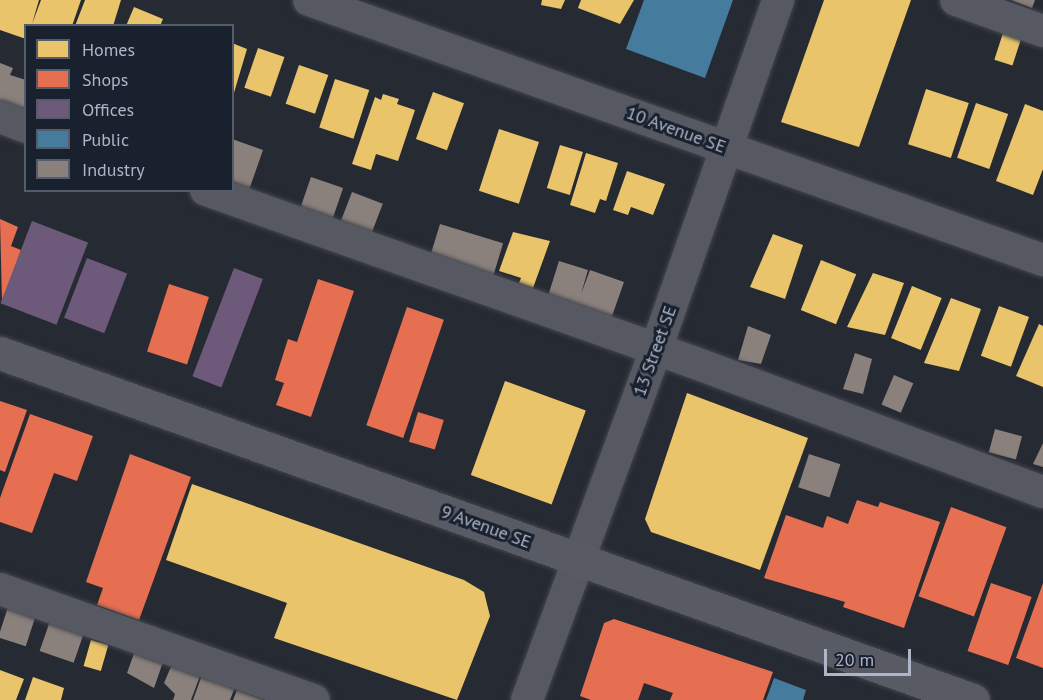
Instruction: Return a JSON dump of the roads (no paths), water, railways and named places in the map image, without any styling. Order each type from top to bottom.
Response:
[{"type":"main road","name":"9 Avenue SE","points":[[0,353],[973,700]]},
{"type":"street","name":"10 Avenue SE","points":[[309,0],[1043,260]]},
{"type":"street","name":"13 Street SE","points":[[527,700],[656,349],[778,0]]},
{"type":"street","points":[[956,0],[1043,31]]},
{"type":"street","points":[[0,117],[24,125]]},
{"type":"street","points":[[212,192],[656,349],[1043,492]]},
{"type":"street","points":[[0,589],[314,700]]}]
